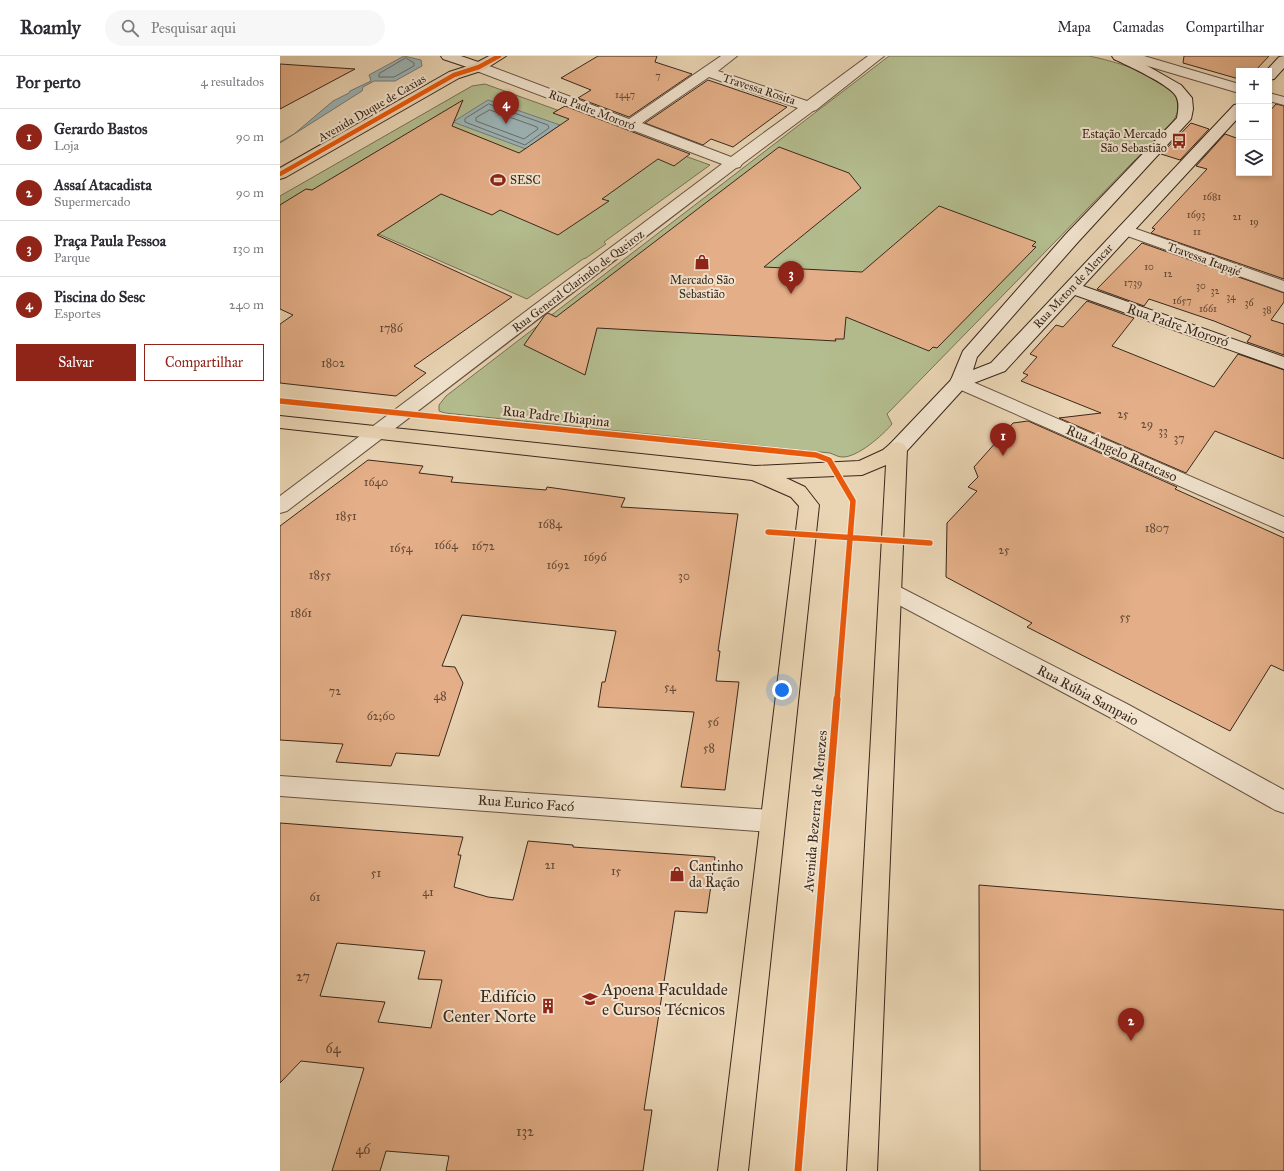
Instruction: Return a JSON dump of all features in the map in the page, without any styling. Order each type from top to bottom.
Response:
[{"type":"main road","name":"Avenida Duque de Caxias","points":[[280,174],[454,75],[471,62],[499,56]]},
{"type":"main road","points":[[280,422],[755,473],[862,468],[890,455],[897,449]]},
{"type":"main road","points":[[862,1171],[892,591],[897,449]]},
{"type":"main road","points":[[733,1171],[809,505],[798,492],[755,473]]},
{"type":"street","name":"Rua Padre Mororó","points":[[448,56],[471,62],[735,164]]},
{"type":"street","points":[[631,124],[730,56]]},
{"type":"street","name":"Rua General Clarindo de Queiroz","points":[[280,506],[500,341],[590,270],[735,164],[877,56]]},
{"type":"street","points":[[960,382],[969,355],[1072,238],[1184,119],[1187,106],[1182,92],[1157,76],[1119,56]]},
{"type":"street","points":[[1129,56],[1236,87]]},
{"type":"street","points":[[1272,73],[1284,60]]},
{"type":"street","name":"Travessa Rosita","points":[[707,72],[811,107]]},
{"type":"street","points":[[1272,98],[1284,102]]},
{"type":"street","name":"Rua Meton de Alencar","points":[[897,449],[960,382],[998,367],[1236,111]]},
{"type":"street","name":"Travessa Itapajé","points":[[1125,230],[1284,287]]},
{"type":"street","name":"Rua Padre Mororó","points":[[1071,288],[1284,363]]},
{"type":"street","name":"Rua Ângelo Ratacaso","points":[[960,382],[1284,525]]},
{"type":"street","name":"Rua Rúbia Sampaio","points":[[892,591],[1121,712],[1284,802]]},
{"type":"street","name":"Rua Eurico Facó","points":[[280,786],[772,821]]},
{"type":"green space","points":[[889,56],[1089,56],[1116,63],[1150,76],[1165,85],[1175,96],[1178,108],[1173,121],[887,414],[892,424],[888,429],[876,440],[855,454],[840,457],[830,453],[445,413],[439,411],[439,405],[446,396]]},
{"type":"green space","name":"SESC","points":[[485,84],[710,165],[604,242],[606,244],[527,299],[351,222],[280,232],[280,196],[472,86]]},
{"type":"water","points":[[404,56],[421,60],[422,66],[395,81],[374,81],[363,87],[362,91],[280,143],[294,134],[333,101],[371,81],[369,75]]},
{"type":"water","points":[[488,100],[560,125],[526,149],[453,122]]},
{"type":"building","points":[[598,56],[657,56],[655,62],[692,74],[629,117],[578,98],[591,90],[561,78]]},
{"type":"building","points":[[1184,56],[1269,56],[1258,68],[1236,68],[1236,78],[1183,63]]},
{"type":"building","points":[[280,64],[355,69],[280,109]]},
{"type":"building","points":[[708,80],[787,107],[733,147],[711,139],[703,145],[645,123]]},
{"type":"building","points":[[463,100],[452,126],[519,153],[569,119],[553,113],[565,106],[690,154],[674,166],[658,159],[602,199],[609,201],[558,235],[500,210],[492,215],[441,194],[377,235],[512,297],[414,366],[426,373],[396,396],[280,383],[280,324],[293,315],[280,309],[280,205],[306,189],[312,190]]},
{"type":"building","points":[[1276,104],[1284,106],[1284,279],[1151,233],[1155,229],[1152,228],[1207,169],[1196,166],[1225,134],[1236,138],[1236,176],[1272,176],[1272,109]]},
{"type":"building","points":[[1191,123],[1209,129],[1180,160],[1161,154]]},
{"type":"building","name":"Mercado São Sebastião","points":[[779,147],[849,173],[861,188],[764,267],[862,272],[939,206],[1036,242],[1032,246],[1036,247],[937,348],[933,347],[929,351],[846,317],[844,339],[835,339],[836,341],[597,328],[585,375],[524,345],[545,315],[548,313],[556,317]]},
{"type":"building","points":[[1142,243],[1284,293],[1284,302],[1271,320],[1284,324],[1284,355],[1247,342],[1251,336],[1214,321],[1149,299],[1144,306],[1097,289]]},
{"type":"building","points":[[1087,301],[1134,318],[1112,346],[1214,387],[1238,354],[1284,370],[1284,459],[1215,431],[1186,473],[1059,418],[1101,413],[1021,381],[1028,375],[1023,373],[1037,357],[1030,354],[1056,325],[1063,327]]},
{"type":"building","points":[[1028,421],[1177,487],[1175,489],[1284,538],[1284,671],[1271,665],[1230,731],[1027,627],[1032,623],[946,577],[947,523],[977,491],[968,487],[978,477],[974,467],[1013,423]]},
{"type":"building","points":[[368,460],[423,466],[419,473],[453,477],[451,482],[546,490],[547,487],[625,498],[621,507],[738,514],[718,651],[720,651],[716,681],[739,682],[725,790],[681,787],[694,712],[598,707],[602,682],[605,682],[616,631],[462,615],[442,666],[455,667],[463,683],[439,756],[396,753],[391,766],[336,762],[343,744],[280,740],[280,526]]},
{"type":"building","points":[[280,823],[463,837],[458,855],[461,855],[454,887],[488,897],[513,900],[528,841],[573,845],[573,847],[715,857],[707,913],[675,911],[644,1110],[652,1110],[643,1171],[446,1171],[449,1156],[386,1151],[380,1171],[332,1171],[364,1068],[301,1061],[280,1083]],"holes":[[[337,943],[425,951],[418,979],[442,980],[431,1028],[378,1022],[385,1002],[320,996]]]},
{"type":"building","points":[[979,885],[1284,910],[1284,1171],[980,1171]]},
{"type":"cycle path","points":[[280,174],[454,75],[479,67],[499,56]]},
{"type":"cycle path","name":"Rua Padre Ibiapina","points":[[280,401],[816,455],[829,460],[853,501],[798,1171]]},
{"type":"cycle path","points":[[768,532],[930,543]]},
{"type":"place","name":"Piscina do Sesc","points":[[506,124]]},
{"type":"place","name":"Estação Mercado São Sebastião","points":[[1179,141]]},
{"type":"place","name":"SESC","points":[[498,180]]},
{"type":"place","name":"Mercado São Sebastião","points":[[702,262]]},
{"type":"place","name":"Praça Paula Pessoa","points":[[791,294]]},
{"type":"place","name":"Gerardo Bastos","points":[[1003,456]]},
{"type":"place","name":"Cantinho da Ração","points":[[677,874]]},
{"type":"place","name":"Apoena Faculdade e Cursos Técnicos","points":[[590,999]]},
{"type":"place","name":"Edifício Center Norte","points":[[548,1006]]},
{"type":"place","name":"Assaí Atacadista","points":[[1131,1041]]}]
